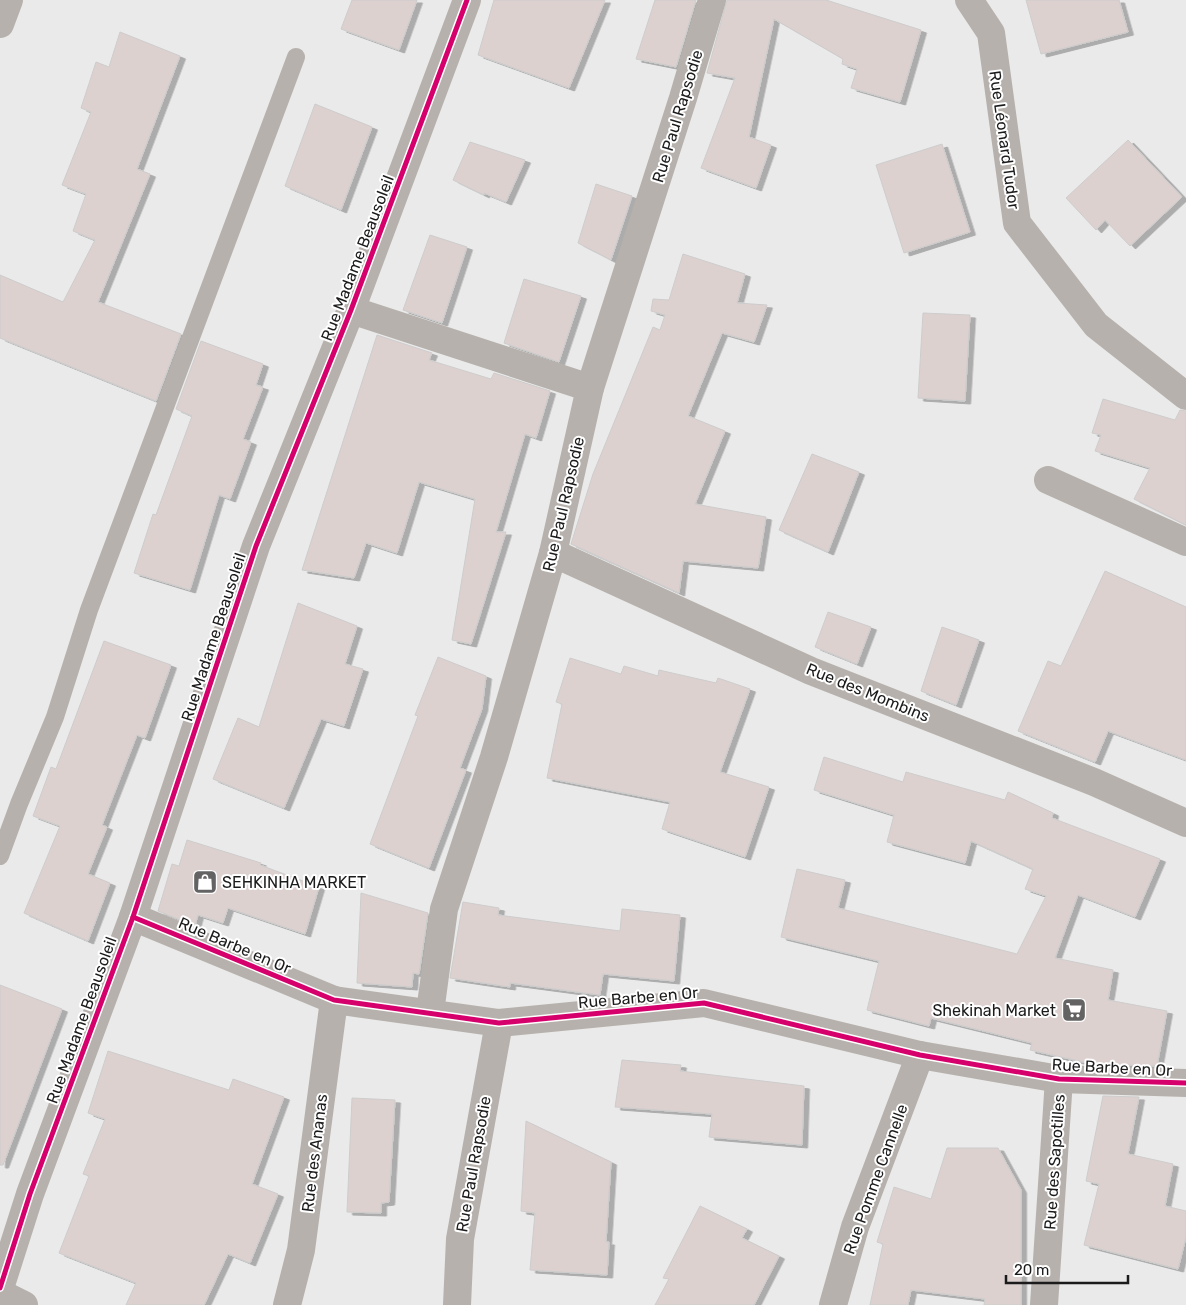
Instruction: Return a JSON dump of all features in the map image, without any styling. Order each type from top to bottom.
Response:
[{"type":"street","points":[[0,24],[9,0]]},
{"type":"street","name":"Rue Madame Beausoleil","points":[[0,1288],[30,1194],[133,916],[256,546],[351,310],[467,0]]},
{"type":"street","name":"Rue Paul Rapsodie","points":[[430,1012],[444,909],[494,757],[553,553],[590,388],[683,98],[712,0]]},
{"type":"street","name":"Rue Léonard Tudor","points":[[969,0],[991,33],[1017,223],[1096,325],[1186,396]]},
{"type":"street","points":[[351,310],[590,388]]},
{"type":"street","points":[[1048,480],[1186,542]]},
{"type":"street","name":"Rue des Mombins","points":[[553,553],[811,671],[1094,782],[1186,823]]},
{"type":"street","name":"Rue Barbe en Or","points":[[133,916],[334,1000],[499,1023],[704,1003],[920,1054],[1060,1079],[1186,1083]]},
{"type":"street","name":"Rue des Ananas","points":[[287,1305],[301,1250],[334,1000]]},
{"type":"street","name":"Rue Paul Rapsodie","points":[[457,1305],[460,1239],[499,1023]]},
{"type":"street","name":"Rue Pomme Cannelle","points":[[833,1305],[855,1227],[920,1054]]},
{"type":"street","name":"Rue des Sapotilles","points":[[1044,1305],[1060,1079]]},
{"type":"street","points":[[0,1293],[24,1305]]},
{"type":"lane","points":[[0,856],[19,804],[56,717],[89,610],[296,57]]},
{"type":"building","points":[[352,0],[417,0],[399,50],[341,29]]},
{"type":"building","points":[[494,0],[605,0],[569,88],[478,55]]},
{"type":"building","points":[[655,0],[696,0],[676,67],[636,59]]},
{"type":"building","points":[[727,0],[826,0],[921,30],[900,102],[851,88],[857,69],[842,64],[843,59],[774,19],[749,137],[771,145],[756,188],[701,168],[735,78],[707,73]]},
{"type":"building","points":[[1026,0],[1119,0],[1128,32],[1041,54]]},
{"type":"building","points":[[120,32],[180,56],[137,169],[150,174],[98,302],[181,334],[156,401],[0,338],[0,275],[63,302],[95,240],[73,231],[86,194],[62,185],[91,112],[81,108],[96,62],[109,67]]},
{"type":"building","points":[[315,104],[372,127],[341,210],[285,186]]},
{"type":"building","points":[[1128,140],[1182,197],[1130,246],[1105,220],[1096,230],[1066,198]]},
{"type":"building","points":[[470,142],[525,160],[506,202],[484,193],[484,195],[453,180]]},
{"type":"building","points":[[942,144],[970,232],[904,253],[876,165]]},
{"type":"building","points":[[596,184],[632,196],[611,260],[578,243]]},
{"type":"building","points":[[430,235],[467,247],[442,323],[403,310]]},
{"type":"building","points":[[683,254],[745,274],[737,303],[767,305],[754,342],[722,333],[688,416],[725,431],[695,504],[766,517],[758,568],[683,561],[679,593],[571,544],[593,474],[653,327],[660,330],[665,315],[651,311],[653,299],[669,300]]},
{"type":"building","points":[[524,279],[581,296],[559,362],[504,343]]},
{"type":"building","points":[[923,313],[970,315],[965,401],[918,398]]},
{"type":"building","points":[[377,335],[432,353],[429,360],[491,379],[494,373],[550,391],[536,438],[525,434],[496,532],[506,532],[471,644],[452,640],[475,499],[419,482],[397,553],[366,543],[354,578],[302,570]]},
{"type":"building","points":[[201,341],[263,364],[256,385],[263,387],[243,439],[251,442],[230,499],[219,495],[190,590],[134,573],[153,514],[156,515],[192,416],[176,409]]},
{"type":"building","points":[[1103,399],[1175,420],[1180,410],[1186,411],[1186,525],[1134,499],[1150,468],[1095,451],[1101,435],[1092,433]]},
{"type":"building","points":[[812,454],[859,472],[828,552],[779,530]]},
{"type":"building","points":[[1105,571],[1186,607],[1186,760],[1108,731],[1095,762],[1018,731],[1048,661],[1061,666]]},
{"type":"building","points":[[298,603],[357,626],[345,664],[363,669],[344,726],[321,719],[284,808],[213,779],[238,718],[259,727]]},
{"type":"building","points":[[828,612],[871,627],[857,664],[815,647]]},
{"type":"building","points":[[942,627],[979,640],[956,705],[921,691]]},
{"type":"building","points":[[104,641],[171,665],[145,738],[137,735],[102,825],[107,827],[88,874],[110,883],[88,941],[24,913],[60,826],[33,816],[51,767],[56,769]]},
{"type":"building","points":[[438,657],[486,676],[482,709],[460,768],[466,770],[429,868],[370,844],[418,716],[415,715]]},
{"type":"building","points":[[570,658],[621,674],[624,666],[658,676],[659,670],[716,683],[718,678],[750,689],[720,772],[769,787],[745,857],[662,829],[670,802],[547,778],[562,704],[556,702]]},
{"type":"building","points":[[824,757],[903,782],[906,772],[1005,800],[1008,792],[1053,813],[1052,818],[1160,859],[1135,917],[1078,895],[1055,958],[1113,970],[1108,1000],[1167,1011],[1157,1066],[1092,1064],[1030,1050],[1032,1043],[931,1018],[929,1026],[867,1010],[879,961],[781,937],[797,869],[845,880],[838,908],[1017,954],[1046,896],[1025,889],[1033,869],[971,841],[965,863],[887,842],[894,815],[814,790]]},
{"type":"building","points":[[187,840],[261,863],[260,865],[319,887],[305,934],[228,908],[223,923],[198,915],[195,926],[158,911],[172,864],[179,866]]},
{"type":"building","points":[[361,893],[428,913],[419,974],[413,973],[412,987],[357,983]]},
{"type":"building","points":[[463,902],[499,908],[498,915],[620,931],[622,909],[680,915],[674,981],[603,974],[600,995],[510,983],[510,987],[450,978]]},
{"type":"building","points":[[0,985],[62,1009],[3,1165],[0,1165]]},
{"type":"building","points":[[108,1051],[229,1090],[233,1079],[284,1097],[252,1184],[278,1194],[250,1263],[228,1254],[204,1305],[126,1305],[136,1283],[59,1253],[89,1176],[83,1174],[105,1119],[88,1113]]},
{"type":"building","points":[[622,1060],[681,1065],[680,1071],[804,1086],[802,1145],[709,1137],[712,1114],[615,1107]]},
{"type":"building","points":[[1103,1096],[1139,1097],[1128,1154],[1173,1164],[1165,1206],[1186,1211],[1186,1237],[1178,1269],[1084,1245],[1099,1184],[1086,1181]]},
{"type":"building","points":[[352,1098],[395,1100],[389,1202],[381,1203],[381,1213],[347,1212]]},
{"type":"building","points":[[526,1121],[611,1162],[606,1242],[609,1242],[607,1275],[530,1270],[535,1213],[521,1211]]},
{"type":"building","points":[[947,1148],[998,1148],[1021,1190],[1021,1305],[984,1305],[985,1299],[911,1290],[908,1305],[870,1305],[883,1244],[877,1242],[894,1187],[931,1199]]},
{"type":"building","points":[[700,1206],[747,1229],[742,1238],[779,1256],[754,1305],[655,1305],[669,1279],[663,1278]]},
{"type":"cycle path","points":[[0,1288],[30,1194],[133,917],[256,546],[351,310],[467,0]]},
{"type":"cycle path","points":[[133,917],[334,1000],[499,1023],[704,1003],[920,1055],[1059,1079],[1186,1083]]},
{"type":"place","name":"SEHKINHA MARKET","points":[[205,882]]},
{"type":"place","name":"Shekinah Market","points":[[1074,1010]]}]
